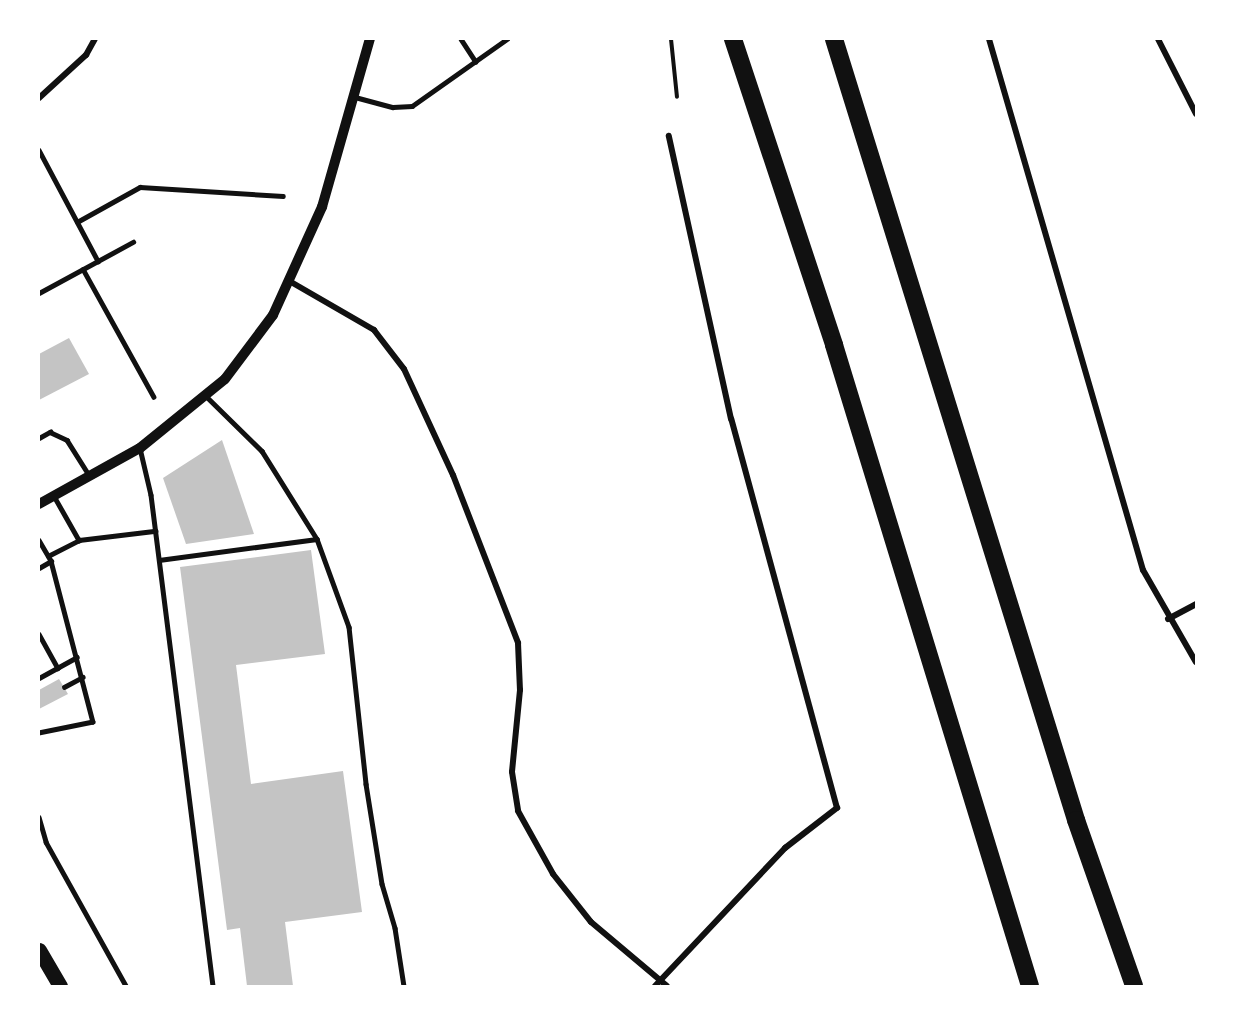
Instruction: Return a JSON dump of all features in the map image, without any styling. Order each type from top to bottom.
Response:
[{"type":"highway","points":[[734,39],[834,345],[1030,986]]},
{"type":"highway","points":[[834,39],[1076,820],[1134,986]]},
{"type":"main road","points":[[39,950],[60,986]]},
{"type":"street","points":[[39,98],[86,55],[95,39]]},
{"type":"street","points":[[39,504],[140,448],[206,395],[225,379],[273,315],[291,282],[322,207],[370,39]]},
{"type":"street","points":[[989,39],[1143,570],[1168,619],[1196,662]]},
{"type":"street","points":[[1158,39],[1196,114]]},
{"type":"street","points":[[655,986],[785,848],[837,808],[734,430],[669,136]]},
{"type":"street","points":[[291,282],[374,330],[404,369],[453,475],[518,642],[520,690],[512,772],[518,811],[553,874],[591,922],[667,986]]},
{"type":"street","points":[[1168,619],[1196,604]]},
{"type":"lane","points":[[461,39],[476,62]]},
{"type":"lane","points":[[354,96],[393,107],[412,106],[507,39]]},
{"type":"lane","points":[[39,150],[98,261]]},
{"type":"lane","points":[[77,222],[140,187],[283,196]]},
{"type":"lane","points":[[39,293],[134,242]]},
{"type":"lane","points":[[83,269],[154,397]]},
{"type":"lane","points":[[206,395],[262,451],[317,539],[349,627],[366,784],[404,986]]},
{"type":"lane","points":[[39,438],[50,432],[67,440],[89,477]]},
{"type":"lane","points":[[140,448],[159,560],[213,986]]},
{"type":"lane","points":[[54,496],[79,540]]},
{"type":"lane","points":[[39,567],[79,540],[155,531]]},
{"type":"lane","points":[[159,560],[317,539]]},
{"type":"lane","points":[[39,540],[49,559],[93,722],[39,733]]},
{"type":"lane","points":[[39,634],[58,668]]},
{"type":"lane","points":[[39,678],[77,657]]},
{"type":"lane","points":[[64,687],[82,677]]},
{"type":"lane","points":[[39,817],[46,842],[126,986]]},
{"type":"path","points":[[671,39],[677,97]]},
{"type":"building","points":[[69,338],[89,374],[39,400],[39,354]]},
{"type":"building","points":[[222,440],[254,534],[186,544],[163,478]]},
{"type":"building","points":[[311,550],[325,654],[236,665],[251,784],[343,771],[362,912],[285,922],[293,986],[247,986],[240,928],[227,930],[180,567]]},
{"type":"building","points":[[59,679],[68,694],[39,709],[39,690]]}]
